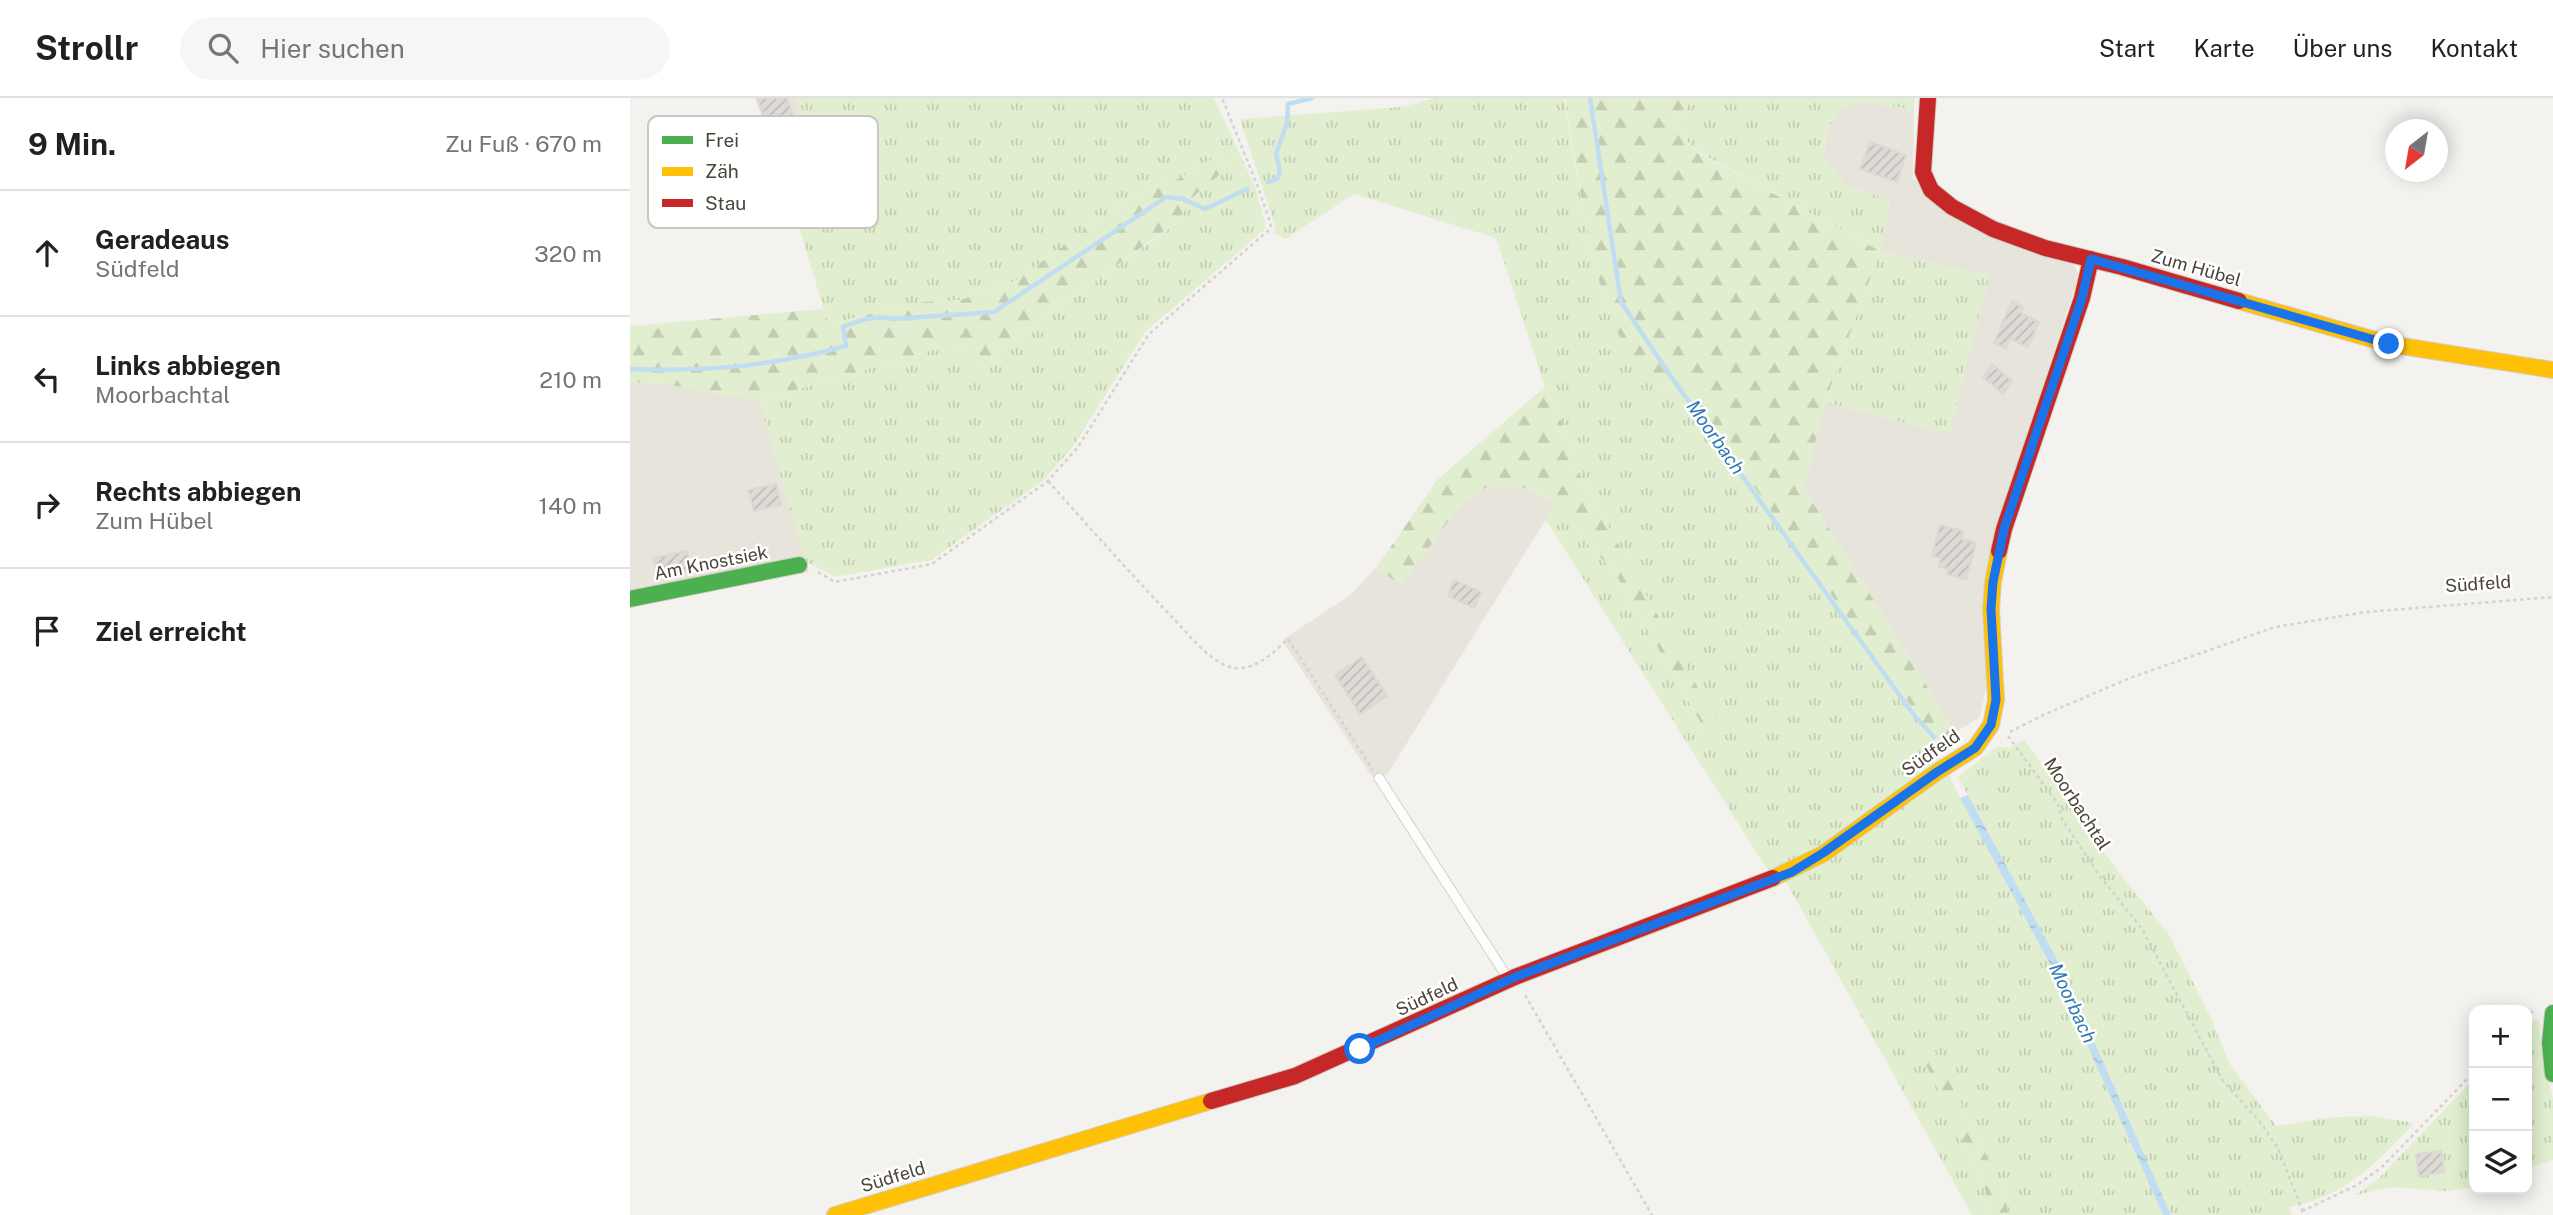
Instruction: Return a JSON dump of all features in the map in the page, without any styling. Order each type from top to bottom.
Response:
[{"type":"street","name":"Zum Hübel","points":[[1928,98],[1923,172],[1931,190],[1952,207],[1993,229],[2045,248],[2389,344],[2553,370]]},
{"type":"street","name":"Südfeld","points":[[835,1215],[1294,1076],[1512,979],[1792,872],[1975,748],[1991,725],[1996,700],[1991,609],[1993,582],[2004,529],[2082,298],[2091,259]]},
{"type":"street","name":"Am Knostsiek","points":[[630,599],[799,565]]},
{"type":"street","points":[[2553,1013],[2550,1060],[2553,1074]]},
{"type":"lane","points":[[1379,778],[1512,979]]},
{"type":"path","points":[[799,565],[813,569],[835,582],[932,564],[1048,481],[1078,447],[1149,334],[1269,230],[1271,225],[1258,187],[1222,98]]},
{"type":"path","points":[[1048,481],[1134,577],[1204,650],[1220,661],[1228,666],[1249,667],[1266,658],[1288,639],[1379,778]]},
{"type":"path","name":"Südfeld","points":[[2007,734],[2041,716],[2130,678],[2275,627],[2366,612],[2553,597]]},
{"type":"path","name":"Moorbachtal","points":[[2007,734],[2058,804],[2062,819],[2099,875],[2142,929],[2223,1081],[2260,1122],[2278,1148],[2303,1213]]},
{"type":"path","points":[[1512,979],[1652,1215]]},
{"type":"path","points":[[2303,1213],[2357,1185],[2382,1167],[2469,1077]]},
{"type":"shaded area","points":[[755,98],[796,98],[802,116],[762,116]]},
{"type":"shaded area","points":[[1857,102],[1914,109],[1913,179],[2071,261],[2079,275],[2012,481],[1988,678],[1980,717],[1954,733],[1804,488],[1825,402],[1949,434],[1989,276],[1880,251],[1890,200],[1845,185],[1824,157],[1827,129],[1843,108]]},
{"type":"shaded area","points":[[630,382],[664,384],[759,401],[809,572],[630,607]]},
{"type":"shaded area","points":[[1519,486],[1556,503],[1387,775],[1372,777],[1284,639],[1350,595],[1376,568],[1401,584],[1459,507],[1488,487]]},
{"type":"green space","points":[[796,98],[1214,98],[1256,189],[1265,229],[1145,332],[1074,445],[1044,480],[931,560],[835,577],[805,561],[759,401],[956,343],[981,362],[1177,223],[1192,198],[1226,169],[1217,156],[1174,181],[1133,196],[1015,281],[961,300],[922,302],[828,324],[800,228],[878,228],[878,116],[802,116]]},
{"type":"green space","points":[[1435,98],[1564,98],[1590,251],[1614,327],[1663,390],[1674,375],[1916,713],[2055,973],[2163,1215],[2008,1215],[2006,1195],[1935,1052],[1923,1057],[1985,1187],[1988,1215],[1972,1215],[1786,882],[1767,869],[1546,520],[1556,503],[1586,542],[1615,573],[1704,729],[1716,722],[1577,470],[1564,427],[1545,387],[1496,238],[1354,194],[1285,239],[1274,233],[1275,226],[1240,119],[1402,107]]},
{"type":"green space","points":[[1565,98],[1693,98],[1674,127],[1698,153],[1880,251],[1825,402],[1804,488],[1954,733],[1933,742],[1916,713],[1674,375],[1663,390],[1633,358],[1614,327],[1590,251]]},
{"type":"green space","points":[[1693,98],[1915,98],[1914,109],[1857,102],[1843,108],[1827,129],[1824,156],[1845,185],[1890,200],[1881,251],[1989,276],[1949,434],[1825,402],[1880,251],[1698,152],[1674,127]]},
{"type":"green space","points":[[1217,156],[1226,169],[1192,198],[1177,222],[981,362],[956,343],[759,401],[664,384],[630,382],[630,326],[823,309],[829,324],[922,302],[961,300],[1015,281],[1133,196],[1174,181]]},
{"type":"green space","points":[[1545,387],[1564,427],[1577,470],[1717,722],[1705,730],[1615,573],[1556,504],[1543,496],[1519,486],[1487,487],[1459,507],[1401,585],[1376,568],[1438,479]]},
{"type":"green space","points":[[2024,740],[2116,869],[2168,933],[2210,1016],[2229,1063],[2276,1126],[2335,1117],[2371,1116],[2414,1123],[2359,1176],[2326,1195],[2289,1207],[2292,1215],[2171,1215],[2062,969],[1958,777],[1998,746],[2009,748]]},
{"type":"green space","points":[[2539,1020],[2541,1048],[2553,1099],[2553,1160],[2532,1167],[2532,1068],[2532,1022]]},
{"type":"green space","points":[[1935,1051],[2006,1195],[2008,1215],[1988,1215],[1985,1187],[1922,1057]]},
{"type":"green space","points":[[2469,1084],[2469,1188],[2445,1191],[2390,1187],[2355,1195],[2377,1180]]},
{"type":"water","points":[[1968,795],[2062,969],[2171,1215],[2163,1215],[2055,973],[1960,798]]},
{"type":"building","points":[[757,98],[787,98],[793,116],[764,116]]},
{"type":"building","points":[[1870,142],[1906,155],[1897,182],[1860,169]]},
{"type":"building","points":[[2012,301],[2023,307],[2021,313],[2039,322],[2028,347],[2010,339],[2006,348],[1994,343]]},
{"type":"building","points":[[1992,364],[2012,381],[2003,394],[1983,377]]},
{"type":"building","points":[[776,484],[781,505],[754,511],[748,490]]},
{"type":"building","points":[[1940,525],[1963,531],[1961,539],[1976,543],[1966,579],[1947,574],[1948,569],[1939,567],[1941,558],[1932,556]]},
{"type":"building","points":[[687,551],[691,570],[664,575],[662,568],[656,570],[653,558]]},
{"type":"building","points":[[1454,580],[1481,592],[1474,608],[1448,596]]},
{"type":"building","points":[[1362,657],[1387,696],[1360,714],[1335,675]]},
{"type":"building","points":[[2441,1151],[2444,1172],[2419,1176],[2416,1154]]},
{"type":"waterway","points":[[1268,182],[1277,179],[1280,172],[1276,154],[1287,123],[1288,104],[1312,98]]},
{"type":"waterway","name":"Moorbach","points":[[1590,98],[1621,302],[1672,378],[1849,625],[1914,715],[1934,737]]},
{"type":"waterway","points":[[630,369],[712,368],[766,363],[846,346],[843,327],[868,319],[994,312],[1166,197],[1183,199],[1205,209],[1247,189]]},
{"type":"traffic: fast","points":[[630,599],[799,565]]},
{"type":"traffic: fast","points":[[2553,1013],[2550,1043],[2553,1074]]},
{"type":"traffic: slow","points":[[2239,301],[2389,344],[2553,370]]},
{"type":"traffic: slow","points":[[1773,878],[1823,854],[1975,748],[1991,725],[1996,700],[1991,609],[1999,551]]},
{"type":"traffic: slow","points":[[835,1215],[1211,1101]]},
{"type":"traffic: jam","points":[[1928,98],[1923,172],[1931,190],[1952,207],[1993,229],[2045,248],[2239,301]]},
{"type":"traffic: jam","points":[[1999,551],[2004,529],[2082,298],[2091,259]]},
{"type":"traffic: jam","points":[[1211,1101],[1295,1076],[1515,977],[1773,878]]},
{"type":"route","points":[[1360,1049],[1515,977],[1792,872],[1975,748],[1991,725],[1996,700],[1991,609],[1993,582],[2004,529],[2082,298],[2091,259],[2389,344]]}]
